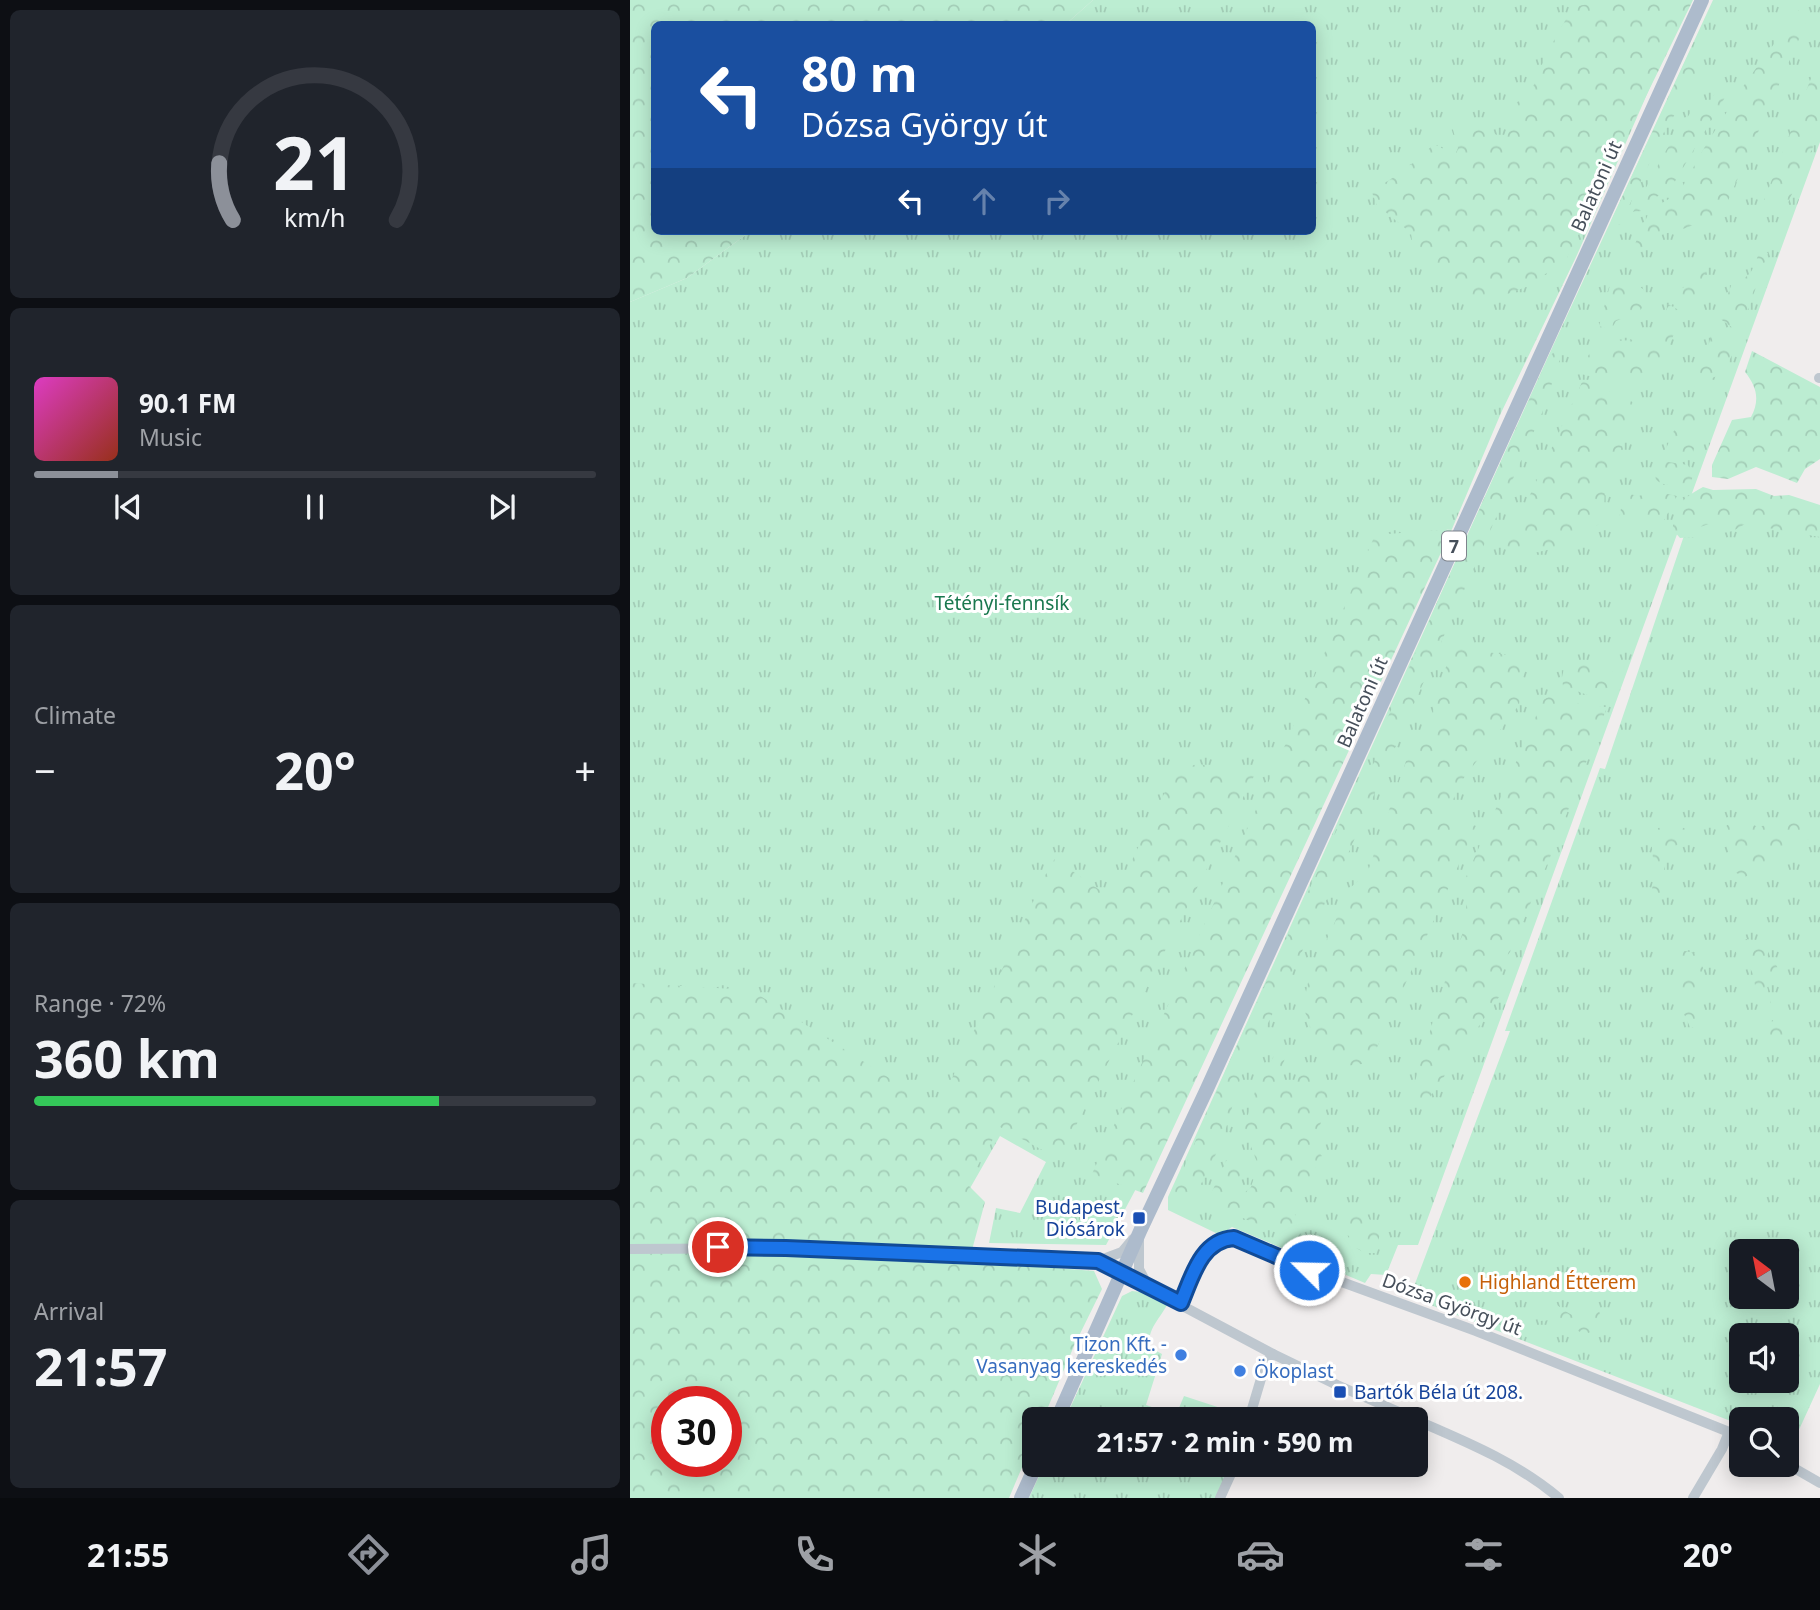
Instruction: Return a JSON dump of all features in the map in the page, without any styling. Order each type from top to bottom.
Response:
[{"type":"main road","name":"Balatoni út","points":[[1062,1407],[1140,1229],[1206,1091],[1702,0]]},
{"type":"main road","points":[[1021,1498],[1031,1477]]},
{"type":"street","points":[[630,1249],[786,1248],[1098,1261],[1122,1252],[1140,1229]]},
{"type":"street","points":[[1140,1229],[1139,1269],[1149,1287]]},
{"type":"street","name":"Dózsa György út","points":[[1181,1303],[1206,1250],[1225,1239],[1234,1238],[1309,1270],[1476,1331],[1729,1432]]},
{"type":"street","points":[[1098,1261],[1273,1354],[1387,1407]]},
{"type":"street","points":[[1253,1407],[1266,1362],[1273,1354]]},
{"type":"street","points":[[1428,1425],[1498,1456],[1531,1476],[1559,1498]]},
{"type":"street","points":[[1693,1498],[1723,1449],[1729,1432]]},
{"type":"street","points":[[1799,1471],[1820,1483]]},
{"type":"street","points":[[1220,1498],[1230,1477]]},
{"type":"green space","points":[[630,0],[1093,0],[1069,21],[651,21],[651,235],[746,235],[687,278],[630,302]]},
{"type":"green space","name":"Tétényi-fennsík","points":[[1093,0],[1688,0],[1577,255],[1501,413],[1452,529],[1447,529],[1178,1110],[1106,1245],[989,1243],[996,1208],[1020,1213],[1046,1162],[1000,1136],[969,1190],[630,1239],[630,302],[687,278],[746,235],[1316,235],[1316,21],[1069,21]]},
{"type":"green space","points":[[1595,0],[1693,0],[1566,260],[1526,287],[1489,301],[1470,296],[1435,262],[1413,248],[1411,233],[1377,205],[1371,190],[1404,170],[1434,144],[1455,155],[1458,148],[1452,126],[1473,122],[1483,125],[1500,138],[1507,133],[1508,108],[1530,91],[1573,7]]},
{"type":"green space","points":[[1713,0],[1820,0],[1820,142],[1418,1245],[1398,1245],[1386,1275],[1371,1274],[1365,1283],[1232,1227],[1220,1235],[1168,1210],[1168,1197],[1552,348]]},
{"type":"green space","points":[[1791,8],[1802,12],[1806,17],[1803,39],[1799,39],[1723,212],[1686,228],[1649,238],[1633,262],[1631,253],[1650,210],[1679,193],[1746,82],[1785,29]]},
{"type":"green space","points":[[1689,53],[1696,55],[1703,63],[1702,71],[1665,130],[1620,225],[1611,221]]},
{"type":"green space","points":[[1820,55],[1820,122],[1816,140],[1787,205],[1761,208]]},
{"type":"green space","points":[[1716,91],[1727,94],[1671,188],[1645,204],[1641,211],[1633,212],[1665,152],[1696,104],[1701,110],[1706,108]]},
{"type":"green space","points":[[1760,249],[1768,253],[1740,333],[1719,318],[1732,283],[1749,275]]},
{"type":"green space","points":[[1698,261],[1708,266],[1697,299],[1689,301],[1678,297]]},
{"type":"green space","points":[[1621,275],[1643,289],[1647,295],[1640,312],[1616,321],[1611,330],[1599,326],[1610,285]]},
{"type":"green space","points":[[1668,304],[1684,313],[1658,368],[1649,377],[1639,381],[1622,381],[1578,373],[1594,346],[1605,347],[1614,341],[1634,340],[1640,351],[1653,345],[1660,333]]},
{"type":"green space","points":[[1715,331],[1738,344],[1722,374],[1712,378],[1710,387],[1695,387],[1694,376],[1705,358],[1712,332]]},
{"type":"green space","points":[[1556,351],[1562,353],[1542,413],[1344,863],[1260,1040],[1246,1059],[1222,1142],[1193,1200],[1187,1208],[1178,1210],[1171,1198],[1231,1058],[1353,795],[1360,792],[1377,756],[1385,724],[1436,605],[1549,356]]},
{"type":"green space","points":[[1752,351],[1820,387],[1820,459],[1805,469],[1797,483],[1756,467],[1728,479],[1712,477],[1712,465],[1732,420],[1751,417],[1756,405],[1756,394],[1745,372]]},
{"type":"green space","points":[[1583,380],[1630,400],[1638,408],[1610,474],[1604,502],[1606,516],[1591,530],[1568,543],[1543,551],[1515,552],[1506,547]]},
{"type":"green space","points":[[1689,397],[1696,401],[1700,428],[1691,459],[1664,453]]},
{"type":"green space","points":[[1662,461],[1688,465],[1693,476],[1691,481],[1673,485],[1656,480],[1654,470]]},
{"type":"green space","points":[[1703,487],[1713,490],[1756,489],[1774,496],[1789,495],[1820,505],[1820,537],[1745,524],[1723,533],[1712,523],[1700,527],[1694,537],[1680,538],[1673,530],[1677,509],[1685,499]]},
{"type":"green space","points":[[1653,491],[1677,496],[1661,526],[1644,520],[1623,525],[1619,522],[1622,501],[1629,494],[1639,496]]},
{"type":"green space","points":[[1692,512],[1820,528],[1820,1384],[1799,1430],[1799,1407],[1729,1407],[1729,1420],[1410,1297],[1510,1031],[1505,1031],[1600,768],[1605,769]]},
{"type":"green space","points":[[1452,529],[1143,1193],[1092,1174],[1286,743],[1375,535]]},
{"type":"green space","points":[[1455,647],[1526,658],[1519,705],[1457,787],[1450,811],[1459,819],[1476,826],[1370,1063],[1345,1066],[1330,1057],[1315,1041],[1303,1006],[1309,978],[1351,887],[1367,874],[1414,738],[1429,730],[1436,720],[1433,711],[1450,653]]},
{"type":"green space","points":[[1592,660],[1613,663],[1611,682],[1605,696],[1593,697],[1563,686],[1565,664]]},
{"type":"green space","points":[[1554,694],[1584,706],[1607,707],[1553,850],[1510,952],[1503,961],[1499,997],[1430,1097],[1422,1102],[1410,1098],[1445,981],[1462,936],[1467,902],[1460,891],[1543,700]]},
{"type":"green space","points":[[1199,764],[1254,776],[1059,1159],[1000,1127],[967,1184],[985,1202],[969,1261],[1094,1271],[1102,1289],[1048,1407],[1022,1407],[1022,1467],[1009,1498],[630,1498],[630,983],[751,990],[938,1109],[1050,865],[1055,859],[1101,891],[1120,885],[1176,769]]},
{"type":"green space","points":[[1743,820],[1758,827],[1787,820],[1799,823],[1805,825],[1809,839],[1784,847],[1766,865],[1745,877],[1732,871],[1728,843],[1723,834],[1727,825]]},
{"type":"green space","points":[[1678,826],[1692,831],[1692,839],[1670,848],[1658,902],[1651,902],[1654,869],[1651,837],[1658,828]]},
{"type":"green space","points":[[1746,939],[1764,942],[1769,950],[1767,957],[1777,966],[1778,973],[1767,986],[1771,1005],[1766,1006],[1760,1000],[1751,970],[1738,958],[1736,952],[1740,943]]},
{"type":"green space","points":[[1674,949],[1696,953],[1704,970],[1697,1000],[1701,1011],[1697,1028],[1690,1027],[1684,1014],[1690,1001],[1688,995],[1669,992],[1665,982],[1677,982],[1681,960],[1670,957],[1670,951]]},
{"type":"green space","points":[[1779,1011],[1785,1014],[1783,1032],[1787,1041],[1786,1050],[1775,1053],[1769,1045],[1765,1021],[1772,1022]]},
{"type":"green space","points":[[1281,1044],[1289,1046],[1277,1082],[1288,1088],[1303,1071],[1328,1083],[1328,1105],[1312,1145],[1322,1156],[1292,1210],[1303,1226],[1299,1242],[1243,1218],[1219,1217],[1210,1196],[1229,1155],[1237,1153],[1243,1163],[1236,1191],[1242,1195],[1251,1187],[1258,1165],[1244,1128],[1257,1085]]},
{"type":"green space","points":[[1358,1213],[1366,1213],[1371,1222],[1383,1222],[1375,1253],[1365,1253],[1351,1245],[1349,1236],[1338,1231],[1336,1225],[1341,1220]]},
{"type":"green space","points":[[1132,1291],[1141,1292],[1167,1305],[1150,1335],[1149,1347],[1162,1354],[1146,1405],[1152,1407],[1071,1407],[1122,1296]]},
{"type":"green space","points":[[1555,1304],[1578,1316],[1599,1311],[1599,1328],[1584,1335],[1562,1319],[1540,1321],[1537,1315],[1546,1307]]},
{"type":"green space","points":[[1184,1396],[1218,1407],[1179,1407]]},
{"type":"green space","points":[[1039,1477],[1225,1477],[1217,1498],[1029,1498]]},
{"type":"place","name":"Budapest, Diósárok","points":[[1139,1218]]},
{"type":"place","name":"Highland Étterem","points":[[1465,1282]]},
{"type":"place","name":"Tizon Kft. - Vasanyag kereskedés","points":[[1181,1355]]},
{"type":"place","name":"Ökoplast","points":[[1240,1371]]},
{"type":"place","name":"Bartók Béla út 208.","points":[[1340,1392]]},
{"type":"route","points":[[718,1247],[1098,1261],[1181,1303],[1206,1250],[1225,1239],[1234,1238],[1309,1270]]}]
